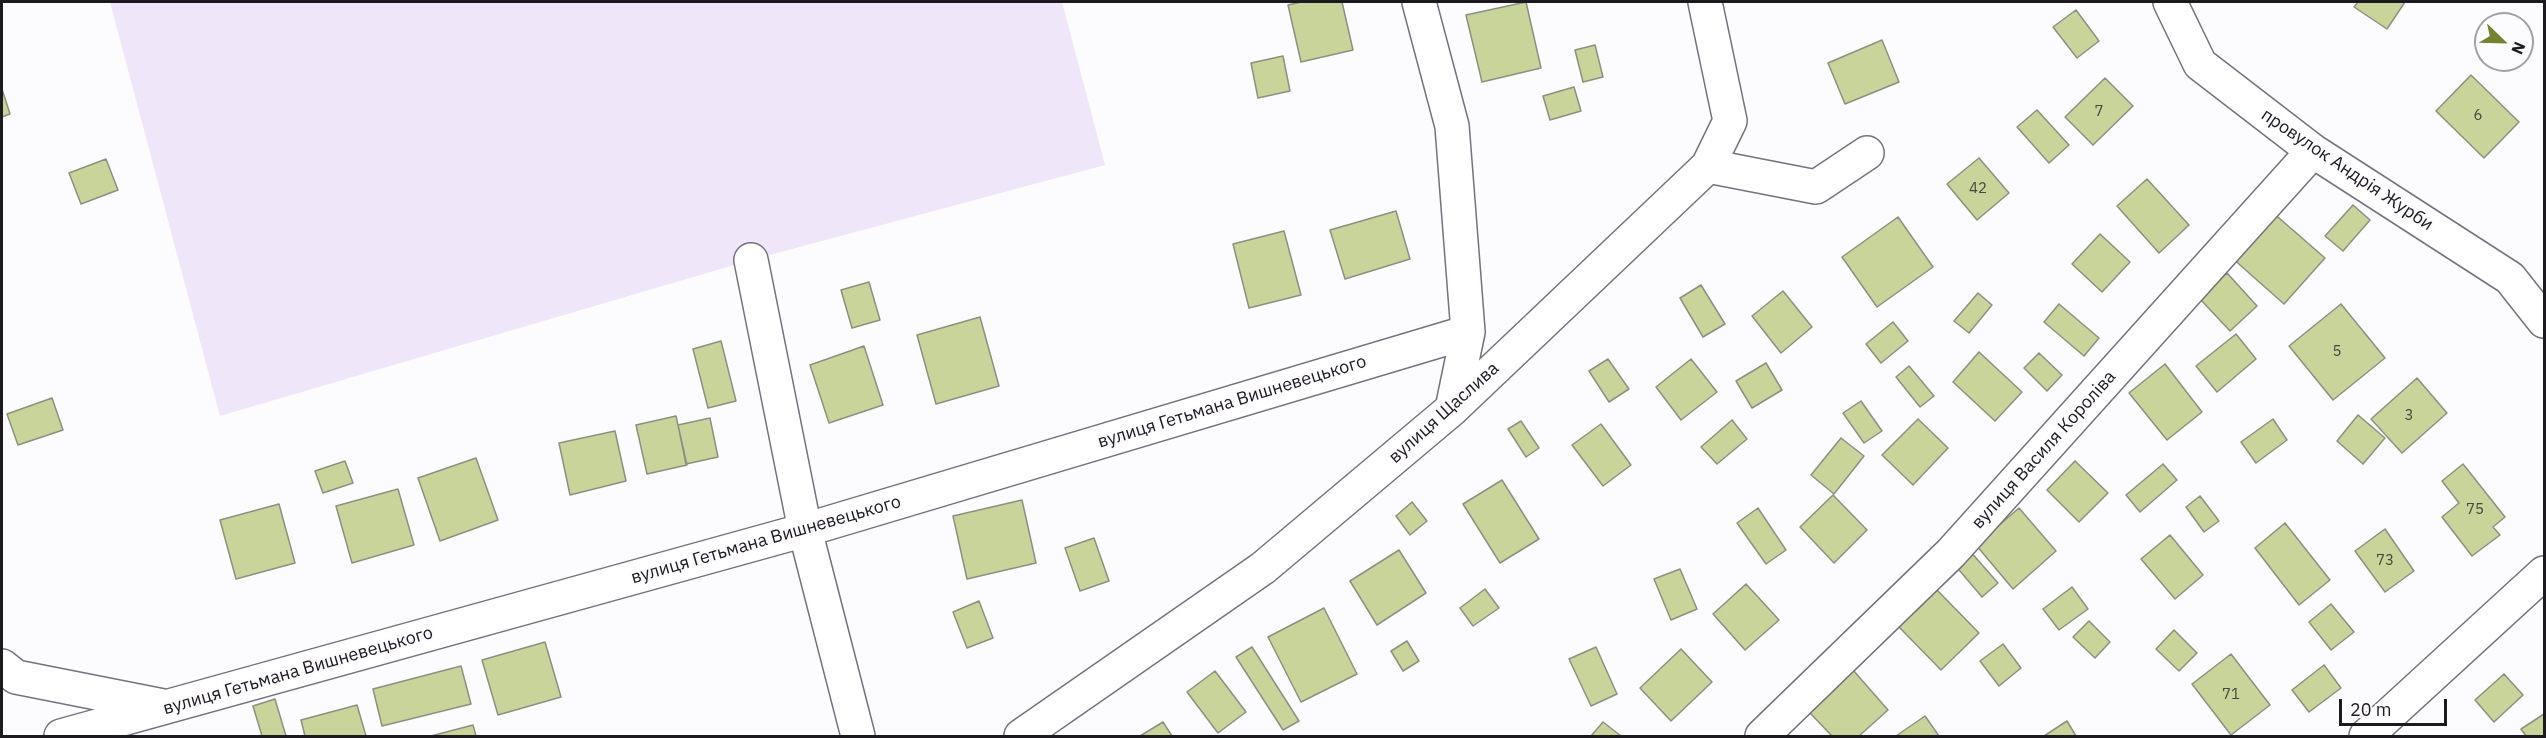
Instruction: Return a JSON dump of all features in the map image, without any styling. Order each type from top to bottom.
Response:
[{"type":"street","points":[[1419,2],[1452,126],[1468,332],[1452,410]]},
{"type":"street","name":"вулиця Щаслива","points":[[1021,736],[1263,568],[1452,410],[1707,166],[1730,121],[1705,2]]},
{"type":"street","name":"провулок Андрія Журби","points":[[2170,2],[2200,64],[2313,151],[2510,278],[2544,321]]},
{"type":"street","name":"вулиця Василя Короліва","points":[[1762,736],[1951,553],[2313,151]]},
{"type":"street","points":[[1707,166],[1816,187],[1867,153]]},
{"type":"street","points":[[751,260],[805,530],[858,736]]},
{"type":"street","name":"вулиця Гетьмана Вишневецького","points":[[61,736],[805,530],[1468,332]]},
{"type":"street","points":[[2366,736],[2544,573]]},
{"type":"street","points":[[2,666],[16,677],[171,707]]},
{"type":"shaded area","points":[[110,2],[1062,2],[1105,165],[751,260],[220,416]]},
{"type":"building","points":[[1301,2],[1342,2],[1353,50],[1301,62],[1288,5]]},
{"type":"building","points":[[1526,2],[1541,68],[1482,82],[1466,15]]},
{"type":"building","points":[[2358,2],[2405,2],[2387,29],[2354,7]]},
{"type":"building","points":[[2076,10],[2099,41],[2077,58],[2053,27]]},
{"type":"building","points":[[1882,40],[1899,82],[1845,104],[1828,63]]},
{"type":"building","points":[[1595,45],[1603,77],[1583,82],[1575,50]]},
{"type":"building","points":[[1283,56],[1290,91],[1258,98],[1251,63]]},
{"type":"building","points":[[2471,75],[2519,122],[2484,158],[2436,111]]},
{"type":"building","points":[[2105,78],[2133,106],[2093,145],[2065,117]]},
{"type":"building","points":[[1574,87],[1581,111],[1550,120],[1543,96]]},
{"type":"building","points":[[2,89],[10,114],[2,117]]},
{"type":"building","points":[[2037,110],[2069,145],[2049,163],[2017,127]]},
{"type":"building","points":[[1979,158],[2009,193],[1977,220],[1947,184]]},
{"type":"building","points":[[106,159],[118,190],[81,204],[69,173]]},
{"type":"building","points":[[2147,179],[2189,225],[2159,253],[2117,206]]},
{"type":"building","points":[[2353,205],[2370,220],[2343,251],[2325,236]]},
{"type":"building","points":[[1396,211],[1410,259],[1345,279],[1330,230]]},
{"type":"building","points":[[2271,211],[2325,258],[2284,304],[2231,257]]},
{"type":"building","points":[[1898,217],[1933,267],[1877,307],[1842,257]]},
{"type":"building","points":[[1284,231],[1301,295],[1249,308],[1233,244]]},
{"type":"building","points":[[2100,234],[2130,262],[2102,292],[2072,264]]},
{"type":"building","points":[[2227,273],[2257,306],[2230,331],[2200,299]]},
{"type":"building","points":[[869,282],[880,320],[852,328],[841,290]]},
{"type":"building","points":[[1701,285],[1725,324],[1703,337],[1680,298]]},
{"type":"building","points":[[1783,291],[1812,327],[1781,353],[1752,316]]},
{"type":"building","points":[[1978,293],[1992,305],[1969,333],[1954,321]]},
{"type":"building","points":[[2059,304],[2099,338],[2084,356],[2044,322]]},
{"type":"building","points":[[2341,304],[2385,358],[2333,400],[2289,346]]},
{"type":"building","points":[[980,317],[999,386],[936,404],[917,335]]},
{"type":"building","points":[[1893,322],[1908,341],[1881,363],[1866,344]]},
{"type":"building","points":[[2236,334],[2256,359],[2217,392],[2196,366]]},
{"type":"building","points":[[721,341],[736,401],[708,408],[693,349]]},
{"type":"building","points":[[864,346],[883,405],[829,423],[810,365]]},
{"type":"building","points":[[1979,352],[2022,392],[1995,421],[1953,382]]},
{"type":"building","points":[[2039,353],[2062,375],[2047,391],[2024,368]]},
{"type":"building","points":[[1608,359],[1629,389],[1609,402],[1589,371]]},
{"type":"building","points":[[1691,359],[1717,392],[1681,420],[1656,387]]},
{"type":"building","points":[[1766,363],[1782,390],[1752,408],[1736,381]]},
{"type":"building","points":[[2165,364],[2202,412],[2167,440],[2129,393]]},
{"type":"building","points":[[1909,366],[1934,396],[1920,407],[1896,377]]},
{"type":"building","points":[[2417,378],[2447,413],[2402,453],[2371,419]]},
{"type":"building","points":[[52,398],[63,430],[18,445],[7,414]]},
{"type":"building","points":[[1861,401],[1882,431],[1864,443],[1843,413]]},
{"type":"building","points":[[2358,415],[2385,438],[2363,464],[2337,441]]},
{"type":"building","points":[[676,416],[687,465],[647,474],[636,425]]},
{"type":"building","points":[[710,418],[718,457],[686,464],[678,425]]},
{"type":"building","points":[[1918,419],[1948,448],[1913,485],[1882,455]]},
{"type":"building","points":[[2273,419],[2287,440],[2256,463],[2241,442]]},
{"type":"building","points":[[1732,420],[1747,439],[1717,464],[1701,447]]},
{"type":"building","points":[[1521,421],[1539,448],[1526,457],[1508,429]]},
{"type":"building","points":[[1601,424],[1631,465],[1603,486],[1572,445]]},
{"type":"building","points":[[615,431],[626,481],[570,495],[559,443]]},
{"type":"building","points":[[1841,438],[1864,456],[1834,494],[1811,475]]},
{"type":"building","points":[[476,458],[498,520],[440,541],[418,478]]},
{"type":"building","points":[[345,461],[353,483],[323,493],[315,471]]},
{"type":"building","points":[[2075,461],[2108,493],[2079,522],[2047,490]]},
{"type":"building","points":[[2163,464],[2177,480],[2140,512],[2126,495]]},
{"type":"building","points":[[2463,464],[2505,517],[2493,527],[2500,535],[2472,556],[2442,517],[2459,503],[2442,481]]},
{"type":"building","points":[[1502,480],[1539,539],[1500,563],[1463,504]]},
{"type":"building","points":[[398,489],[414,545],[352,563],[336,506]]},
{"type":"building","points":[[1833,495],[1867,530],[1834,563],[1800,527]]},
{"type":"building","points":[[2200,496],[2219,521],[2204,532],[2186,507]]},
{"type":"building","points":[[1022,500],[1036,563],[967,579],[953,516]]},
{"type":"building","points":[[1412,502],[1427,521],[1410,535],[1396,516]]},
{"type":"building","points":[[279,504],[295,563],[236,579],[220,520]]},
{"type":"building","points":[[1758,508],[1786,550],[1766,564],[1737,523]]},
{"type":"building","points":[[2019,508],[2056,551],[2013,589],[1976,545]]},
{"type":"building","points":[[2285,523],[2330,580],[2299,605],[2255,548]]},
{"type":"building","points":[[2385,529],[2414,571],[2385,592],[2355,551]]},
{"type":"building","points":[[2170,535],[2203,575],[2175,599],[2141,559]]},
{"type":"building","points":[[1094,538],[1109,581],[1080,591],[1065,548]]},
{"type":"building","points":[[1399,550],[1426,593],[1377,625],[1350,581]]},
{"type":"building","points":[[1969,550],[1998,583],[1982,597],[1954,564]]},
{"type":"building","points":[[1680,569],[1697,609],[1671,620],[1654,579]]},
{"type":"building","points":[[1746,584],[1779,620],[1745,650],[1713,614]]},
{"type":"building","points":[[2072,587],[2088,609],[2059,630],[2043,609]]},
{"type":"building","points":[[1485,589],[1499,608],[1473,626],[1460,608]]},
{"type":"building","points":[[1936,589],[1979,633],[1941,670],[1898,626]]},
{"type":"building","points":[[979,601],[993,638],[967,648],[953,612]]},
{"type":"building","points":[[2331,604],[2354,632],[2331,650],[2309,622]]},
{"type":"building","points":[[1324,608],[1357,674],[1301,702],[1268,637]]},
{"type":"building","points":[[2089,621],[2110,642],[2095,658],[2073,637]]},
{"type":"building","points":[[2174,630],[2197,653],[2179,671],[2156,649]]},
{"type":"building","points":[[1407,641],[1419,661],[1403,671],[1391,651]]},
{"type":"building","points":[[545,642],[561,697],[498,715],[482,660]]},
{"type":"building","points":[[2003,644],[2021,668],[1999,686],[1980,661]]},
{"type":"building","points":[[1252,647],[1299,721],[1283,730],[1236,657]]},
{"type":"building","points":[[1596,647],[1617,694],[1591,706],[1569,659]]},
{"type":"building","points":[[1681,649],[1712,682],[1671,721],[1640,688]]},
{"type":"building","points":[[2231,654],[2270,705],[2231,735],[2192,684]]},
{"type":"building","points":[[2324,665],[2341,688],[2309,712],[2292,690]]},
{"type":"building","points":[[461,666],[471,704],[382,726],[373,689]]},
{"type":"building","points":[[1853,670],[1888,710],[1859,736],[1832,736],[1808,711]]},
{"type":"building","points":[[1215,671],[1246,712],[1218,733],[1187,692]]},
{"type":"building","points":[[2504,674],[2523,695],[2494,722],[2475,700]]},
{"type":"building","points":[[275,699],[286,736],[262,736],[253,706]]},
{"type":"building","points":[[357,705],[366,736],[305,736],[301,720]]},
{"type":"building","points":[[2544,714],[2544,736],[2526,736],[2521,729]]},
{"type":"building","points":[[1925,716],[1939,736],[1896,736]]},
{"type":"building","points":[[2067,721],[2076,736],[2044,736]]},
{"type":"building","points":[[1163,722],[1172,736],[1140,736]]},
{"type":"building","points":[[1603,722],[1621,736],[1591,736]]},
{"type":"building","points":[[473,725],[476,736],[431,736]]}]
